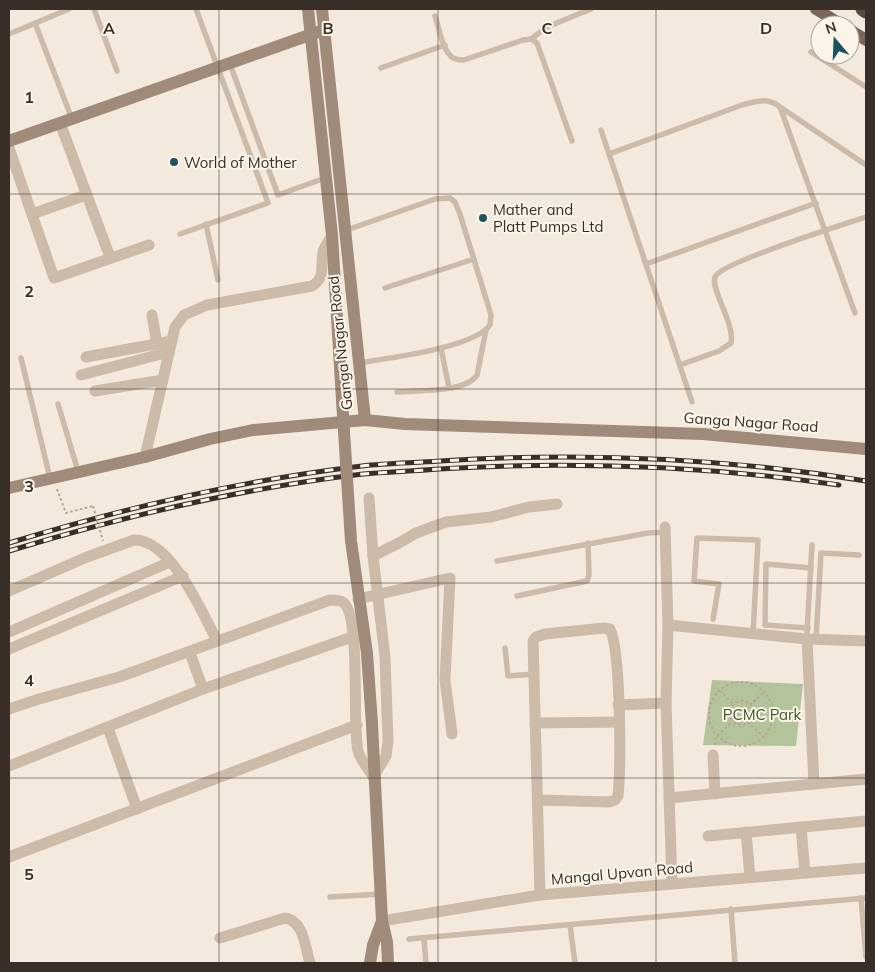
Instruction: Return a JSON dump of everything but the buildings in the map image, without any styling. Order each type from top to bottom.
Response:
[{"type":"street","points":[[308,9],[326,178],[338,233]]},
{"type":"street","points":[[322,9],[338,233],[342,400],[351,541],[367,653],[382,920],[387,942],[388,963]]},
{"type":"street","points":[[9,141],[310,33],[325,30]]},
{"type":"street","points":[[66,121],[86,195],[110,257]]},
{"type":"street","points":[[9,148],[54,278],[149,245]]},
{"type":"street","points":[[32,214],[86,195]]},
{"type":"street","name":"Ganga Nagar Road","points":[[145,457],[175,327],[184,315],[207,305],[312,286],[319,282],[322,276],[324,249],[338,233]]},
{"type":"street","name":"Ganga Nagar Road","points":[[338,233],[359,363],[365,420],[405,424],[738,436],[866,449]]},
{"type":"street","points":[[152,315],[157,344]]},
{"type":"street","points":[[86,357],[157,344],[170,347]]},
{"type":"street","points":[[81,375],[170,347]]},
{"type":"street","points":[[95,391],[163,380]]},
{"type":"street","points":[[9,488],[145,457],[210,438],[254,430],[365,420]]},
{"type":"street","points":[[369,498],[372,556],[385,657],[388,741],[386,756],[374,777]]},
{"type":"street","points":[[372,556],[399,543],[416,532],[446,522],[491,517],[529,507],[557,504]]},
{"type":"street","points":[[666,530],[668,625],[666,703],[672,883]]},
{"type":"street","points":[[9,591],[87,556],[134,540],[148,543],[183,576],[217,641]]},
{"type":"street","points":[[9,632],[170,562]]},
{"type":"street","points":[[9,649],[183,576]]},
{"type":"street","points":[[358,599],[450,578],[445,680],[452,734]]},
{"type":"street","points":[[9,709],[39,698],[119,677],[190,653],[217,641],[330,600],[339,600],[345,604],[352,637],[358,752],[374,777]]},
{"type":"street","points":[[668,625],[753,634],[810,636],[866,641]]},
{"type":"street","points":[[538,800],[615,800],[618,792],[618,705],[615,642],[610,629],[604,628],[539,635],[533,641],[540,895]]},
{"type":"street","points":[[810,636],[814,784]]},
{"type":"street","points":[[9,766],[203,689],[352,637]]},
{"type":"street","points":[[190,653],[203,689]]},
{"type":"street","points":[[618,705],[666,703]]},
{"type":"street","points":[[535,723],[618,722]]},
{"type":"street","points":[[9,857],[357,725]]},
{"type":"street","points":[[108,728],[137,808]]},
{"type":"street","points":[[712,755],[715,794]]},
{"type":"street","points":[[668,798],[866,779]]},
{"type":"street","points":[[708,836],[866,820]]},
{"type":"street","points":[[801,827],[805,873]]},
{"type":"street","points":[[746,832],[750,877]]},
{"type":"street","name":"Mangal Upvan Road","points":[[382,920],[540,895],[866,868]]},
{"type":"street","points":[[220,938],[285,918],[292,919],[300,928],[310,963]]},
{"type":"street","points":[[370,963],[373,945],[382,920]]},
{"type":"lane","points":[[9,34],[69,9]]},
{"type":"lane","points":[[94,9],[117,71]]},
{"type":"lane","points":[[196,9],[223,64],[278,195],[326,178]]},
{"type":"lane","points":[[435,16],[451,57],[464,60],[531,39],[547,27],[591,9]]},
{"type":"lane","points":[[35,23],[66,121]]},
{"type":"lane","points":[[531,39],[538,43],[542,50],[572,141]]},
{"type":"lane","points":[[381,68],[445,45]]},
{"type":"lane","points":[[180,234],[268,203],[223,64]]},
{"type":"lane","points":[[831,65],[866,87]]},
{"type":"lane","points":[[609,154],[742,105],[767,100],[774,102],[866,165]]},
{"type":"lane","points":[[780,107],[855,313]]},
{"type":"lane","points":[[601,130],[692,402]]},
{"type":"lane","points":[[338,233],[434,199],[450,198],[455,202],[460,214],[491,315],[477,375],[474,381],[467,385],[397,392]]},
{"type":"lane","points":[[646,264],[816,203]]},
{"type":"lane","points":[[680,365],[719,351],[731,343],[733,334],[729,320],[714,285],[714,278],[718,272],[754,256],[866,217]]},
{"type":"lane","points":[[206,224],[218,280]]},
{"type":"lane","points":[[385,288],[474,259]]},
{"type":"lane","points":[[359,363],[441,348],[477,336],[486,330]]},
{"type":"lane","points":[[441,348],[449,388]]},
{"type":"lane","points":[[21,358],[52,477]]},
{"type":"lane","points":[[58,404],[78,471]]},
{"type":"lane","points":[[497,561],[666,530]]},
{"type":"lane","points":[[713,619],[719,584],[694,581],[697,538],[758,540],[753,634]]},
{"type":"lane","points":[[517,596],[587,581],[589,575],[588,543]]},
{"type":"lane","points":[[810,636],[812,545]]},
{"type":"lane","points":[[810,636],[821,553],[859,555]]},
{"type":"lane","points":[[810,636],[765,625],[766,564],[811,568]]},
{"type":"lane","points":[[506,648],[508,676],[534,674]]},
{"type":"lane","points":[[330,897],[381,894]]},
{"type":"lane","points":[[409,939],[864,898],[866,957]]},
{"type":"lane","points":[[731,909],[736,963]]},
{"type":"lane","points":[[570,925],[575,963]]},
{"type":"lane","points":[[424,939],[426,963]]},
{"type":"path","points":[[52,477],[64,511],[68,514],[93,506],[104,541]]},
{"type":"path","points":[[740,682],[753,684],[764,692],[772,703],[774,720],[764,737],[751,744],[742,746],[728,744],[716,737],[708,719],[711,704],[720,691],[727,685],[740,682]]},
{"type":"path","points":[[720,691],[733,704]]},
{"type":"path","points":[[750,705],[764,692]]},
{"type":"path","points":[[740,701],[750,705],[753,712],[748,722],[741,725],[733,721],[730,714],[733,704],[740,701]]},
{"type":"path","points":[[716,737],[733,721]]},
{"type":"path","points":[[748,722],[764,737]]},
{"type":"green space","name":"PCMC Park","points":[[712,680],[803,684],[796,746],[703,745]]},
{"type":"railway","points":[[9,543],[96,518],[228,487],[317,472],[382,464],[494,458],[600,457],[707,462],[813,473],[866,481]]},
{"type":"railway","points":[[9,551],[96,526],[229,495],[363,474],[539,465],[639,467],[739,473],[839,485]]},
{"type":"place","name":"World of Mother","points":[[174,162]]},
{"type":"place","name":"Mather and Platt Pumps Ltd","points":[[483,218]]}]
